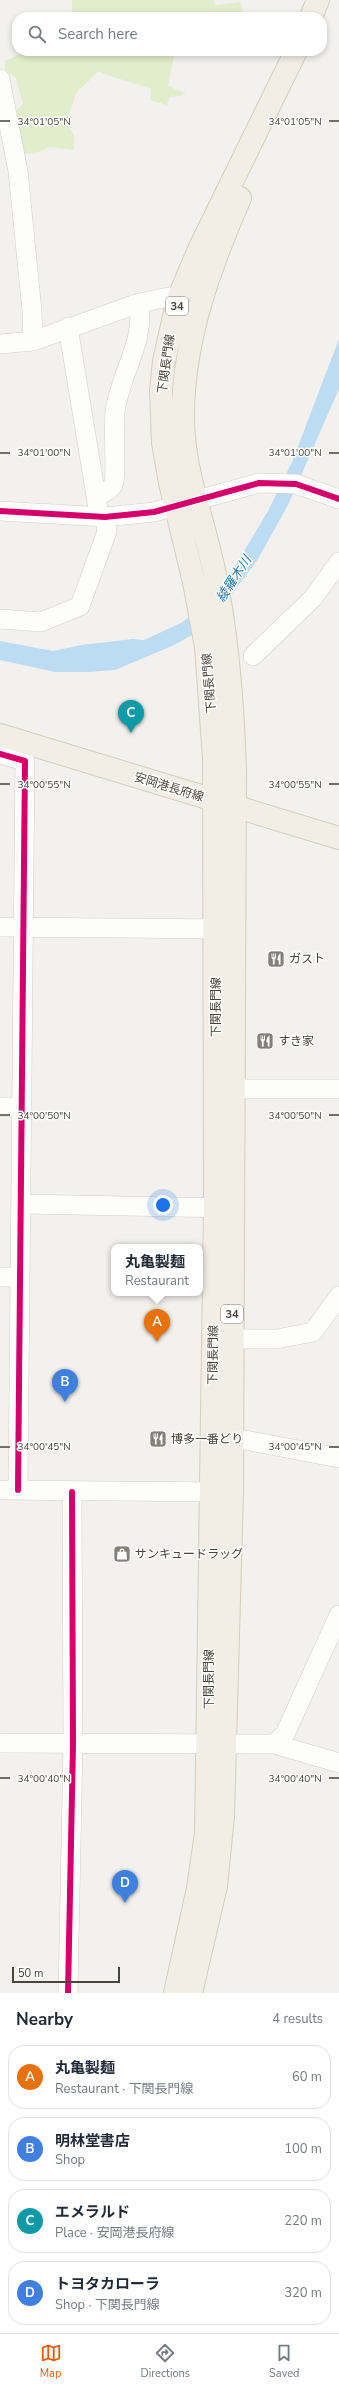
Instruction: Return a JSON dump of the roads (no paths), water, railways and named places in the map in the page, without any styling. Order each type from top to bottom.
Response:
[{"type":"main road","points":[[313,12],[318,0]]},
{"type":"main road","name":"下関長門線","points":[[224,1208],[235,1089],[226,929],[214,800],[214,759],[206,647],[194,582],[175,507],[163,443],[161,391],[164,361],[178,300],[200,247],[294,56]]},
{"type":"main road","name":"下関長門線","points":[[174,1993],[198,1888],[206,1833],[216,1744],[232,1492],[222,1435],[226,929],[235,808],[233,706],[225,631],[214,569],[196,502],[185,443],[183,414],[189,347],[216,252],[263,143],[294,56]]},
{"type":"main road","name":"安岡港長府線","points":[[0,735],[214,800],[235,808],[339,838]]},
{"type":"main road","name":"下関長門線","points":[[191,1993],[216,1886],[223,1816],[216,1744],[210,1491],[222,1435]]},
{"type":"street","points":[[0,79],[18,171],[33,341]]},
{"type":"street","points":[[0,344],[33,341],[68,327],[139,303],[169,297],[178,300]]},
{"type":"street","points":[[96,496],[107,492],[114,485],[116,475],[113,438],[115,410],[124,376],[140,335],[142,320],[139,303]]},
{"type":"street","points":[[0,619],[41,622],[80,606],[107,531],[96,496],[68,327]]},
{"type":"street","points":[[0,511],[102,517],[154,512],[196,502],[259,483],[296,484],[319,490],[339,499]]},
{"type":"street","points":[[253,656],[313,598],[339,562]]},
{"type":"street","points":[[0,754],[25,761],[22,1204],[9,1490],[72,1492],[232,1492]]},
{"type":"street","points":[[0,927],[226,929]]},
{"type":"street","points":[[235,1089],[339,1089]]},
{"type":"street","points":[[0,1107],[22,1107]]},
{"type":"street","points":[[22,1204],[224,1208]]},
{"type":"street","points":[[0,1277],[19,1277]]},
{"type":"street","points":[[223,1340],[277,1339],[313,1332],[339,1296]]},
{"type":"street","points":[[222,1435],[339,1458]]},
{"type":"street","points":[[68,1993],[73,1744],[72,1492]]},
{"type":"street","points":[[274,1744],[285,1734],[339,1614]]},
{"type":"street","points":[[0,1743],[274,1744],[339,1764]]},
{"type":"water","name":"綾羅木川","points":[[339,339],[339,389],[288,505],[258,559],[216,615],[194,634],[172,646],[115,670],[55,672],[0,660],[0,641],[53,651],[81,645],[133,639],[144,640],[181,623],[203,607],[231,573],[268,511],[292,462]]},
{"type":"place","name":"エメラルド","points":[[131,733]]},
{"type":"place","name":"ガスト","points":[[276,959]]},
{"type":"place","name":"すき家","points":[[265,1041]]},
{"type":"place","name":"丸亀製麺","points":[[157,1342]]},
{"type":"place","name":"明林堂書店","points":[[65,1402]]},
{"type":"place","name":"博多一番どり","points":[[158,1439]]},
{"type":"place","name":"サンキュードラッグ","points":[[122,1554]]},
{"type":"place","name":"トヨタカローラ","points":[[125,1903]]}]
